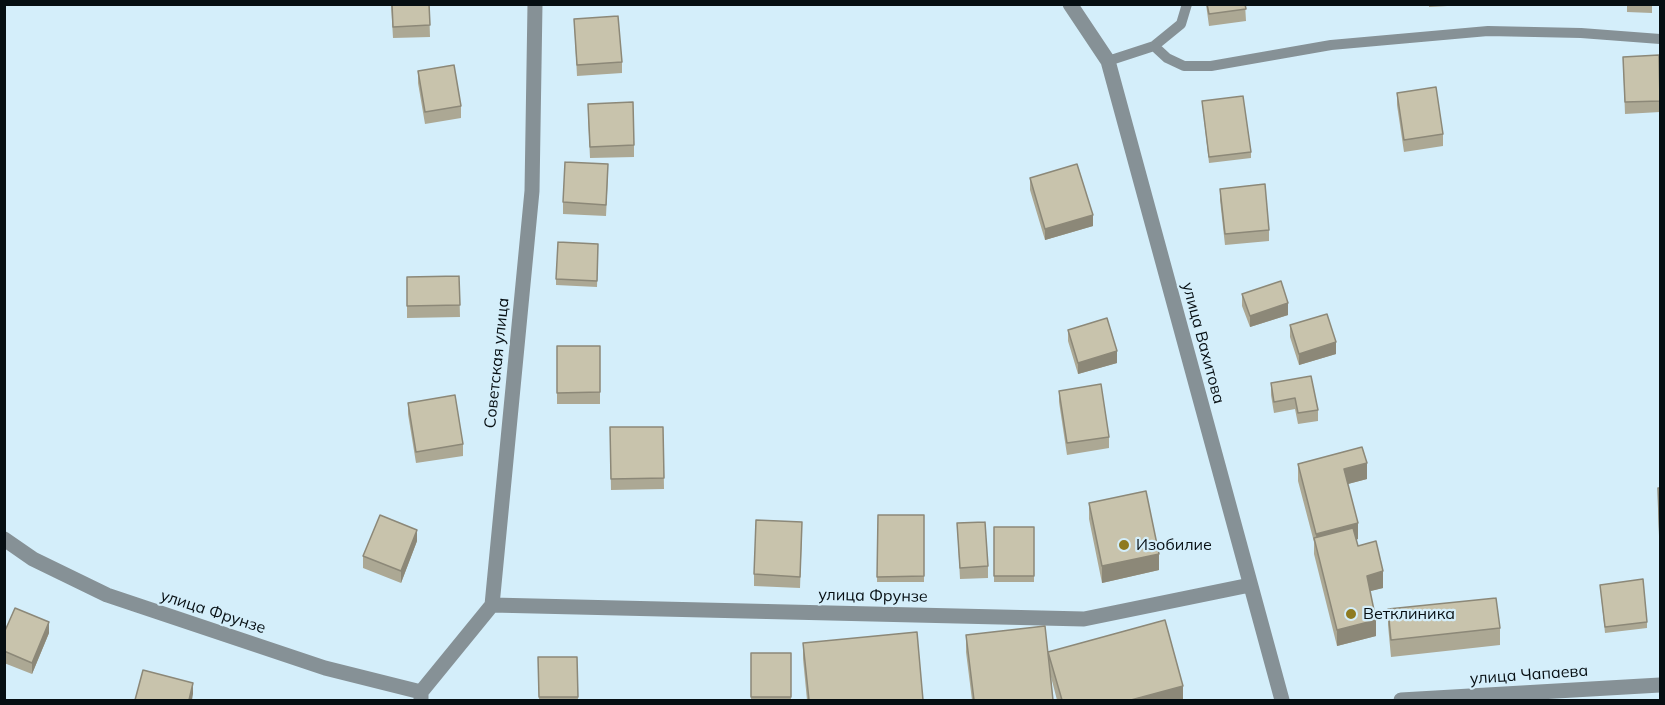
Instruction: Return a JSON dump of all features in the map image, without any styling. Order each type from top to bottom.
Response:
[{"type":"street","name":"Советская улица","points":[[492,605],[532,191],[535,4]]},
{"type":"street","name":"улица Вахитова","points":[[1070,4],[1108,61],[1282,700]]},
{"type":"street","name":"улица Фрунзе","points":[[4,539],[33,559],[106,595],[325,668],[421,696]]},
{"type":"street","name":"улица Фрунзе","points":[[492,605],[1084,619],[1250,585]]},
{"type":"street","points":[[421,696],[492,605]]},
{"type":"street","name":"улица Чапаева","points":[[1401,700],[1660,684]]},
{"type":"lane","points":[[1108,61],[1154,46],[1181,24],[1187,4]]},
{"type":"lane","points":[[1154,46],[1167,58],[1184,66],[1211,66],[1331,45],[1488,31],[1581,33],[1660,39]]},
{"type":"building","points":[[392,4],[429,4],[430,25],[393,27]]},
{"type":"building","points":[[1207,4],[1245,4],[1246,9],[1209,14]]},
{"type":"building","points":[[618,16],[622,62],[577,65],[574,19]]},
{"type":"building","points":[[1659,55],[1660,101],[1625,102],[1623,57]]},
{"type":"building","points":[[454,65],[461,106],[425,112],[418,71]]},
{"type":"building","points":[[1436,87],[1443,134],[1404,140],[1397,93]]},
{"type":"building","points":[[1243,96],[1251,152],[1209,157],[1202,101]]},
{"type":"building","points":[[633,102],[634,145],[590,147],[588,104]]},
{"type":"building","points":[[565,162],[608,164],[606,205],[563,202]]},
{"type":"building","points":[[1077,164],[1093,215],[1045,229],[1030,178]]},
{"type":"building","points":[[1265,184],[1269,230],[1225,234],[1220,189]]},
{"type":"building","points":[[558,242],[598,244],[597,281],[556,279]]},
{"type":"building","points":[[459,276],[460,305],[407,306],[407,277]]},
{"type":"building","points":[[1281,281],[1288,303],[1250,316],[1242,294]]},
{"type":"building","points":[[1327,314],[1336,342],[1299,354],[1290,325]]},
{"type":"building","points":[[1107,318],[1117,351],[1078,363],[1068,330]]},
{"type":"building","points":[[557,346],[600,346],[600,392],[557,393]]},
{"type":"building","points":[[1311,376],[1318,410],[1298,413],[1295,398],[1274,402],[1271,383]]},
{"type":"building","points":[[1101,384],[1109,437],[1067,443],[1059,391]]},
{"type":"building","points":[[455,395],[463,444],[416,452],[408,403]]},
{"type":"building","points":[[610,427],[663,427],[664,478],[611,479]]},
{"type":"building","points":[[1362,447],[1367,463],[1344,469],[1358,523],[1316,534],[1298,464]]},
{"type":"building","points":[[1658,488],[1660,488],[1660,543]]},
{"type":"building","points":[[1146,491],[1159,554],[1102,566],[1089,503]]},
{"type":"building","points":[[380,515],[417,530],[401,571],[363,556]]},
{"type":"building","points":[[878,515],[924,515],[924,576],[877,577]]},
{"type":"building","points":[[756,520],[802,522],[800,577],[754,574]]},
{"type":"building","points":[[985,522],[988,566],[960,568],[957,523]]},
{"type":"building","points":[[994,527],[1034,527],[1034,576],[994,576]]},
{"type":"building","name":"Ветклиника","points":[[1353,528],[1358,546],[1376,541],[1383,571],[1367,576],[1376,620],[1337,630],[1314,538]]},
{"type":"building","points":[[1643,579],[1647,622],[1605,627],[1600,585]]},
{"type":"building","points":[[1496,598],[1500,628],[1391,640],[1388,609]]},
{"type":"building","points":[[15,608],[49,622],[32,663],[4,651],[4,633]]},
{"type":"building","points":[[1165,620],[1183,686],[1131,700],[1062,700],[1048,652]]},
{"type":"building","points":[[1045,626],[1053,700],[974,700],[966,635]]},
{"type":"building","points":[[917,632],[923,700],[809,700],[803,643]]},
{"type":"building","points":[[751,653],[791,653],[791,697],[751,697]]},
{"type":"building","points":[[538,657],[577,657],[578,697],[539,697]]},
{"type":"building","points":[[143,670],[193,683],[189,700],[135,700]]},
{"type":"place","name":"Изобилие","points":[[1124,545]]},
{"type":"place","name":"Ветклиника","points":[[1351,614]]}]
